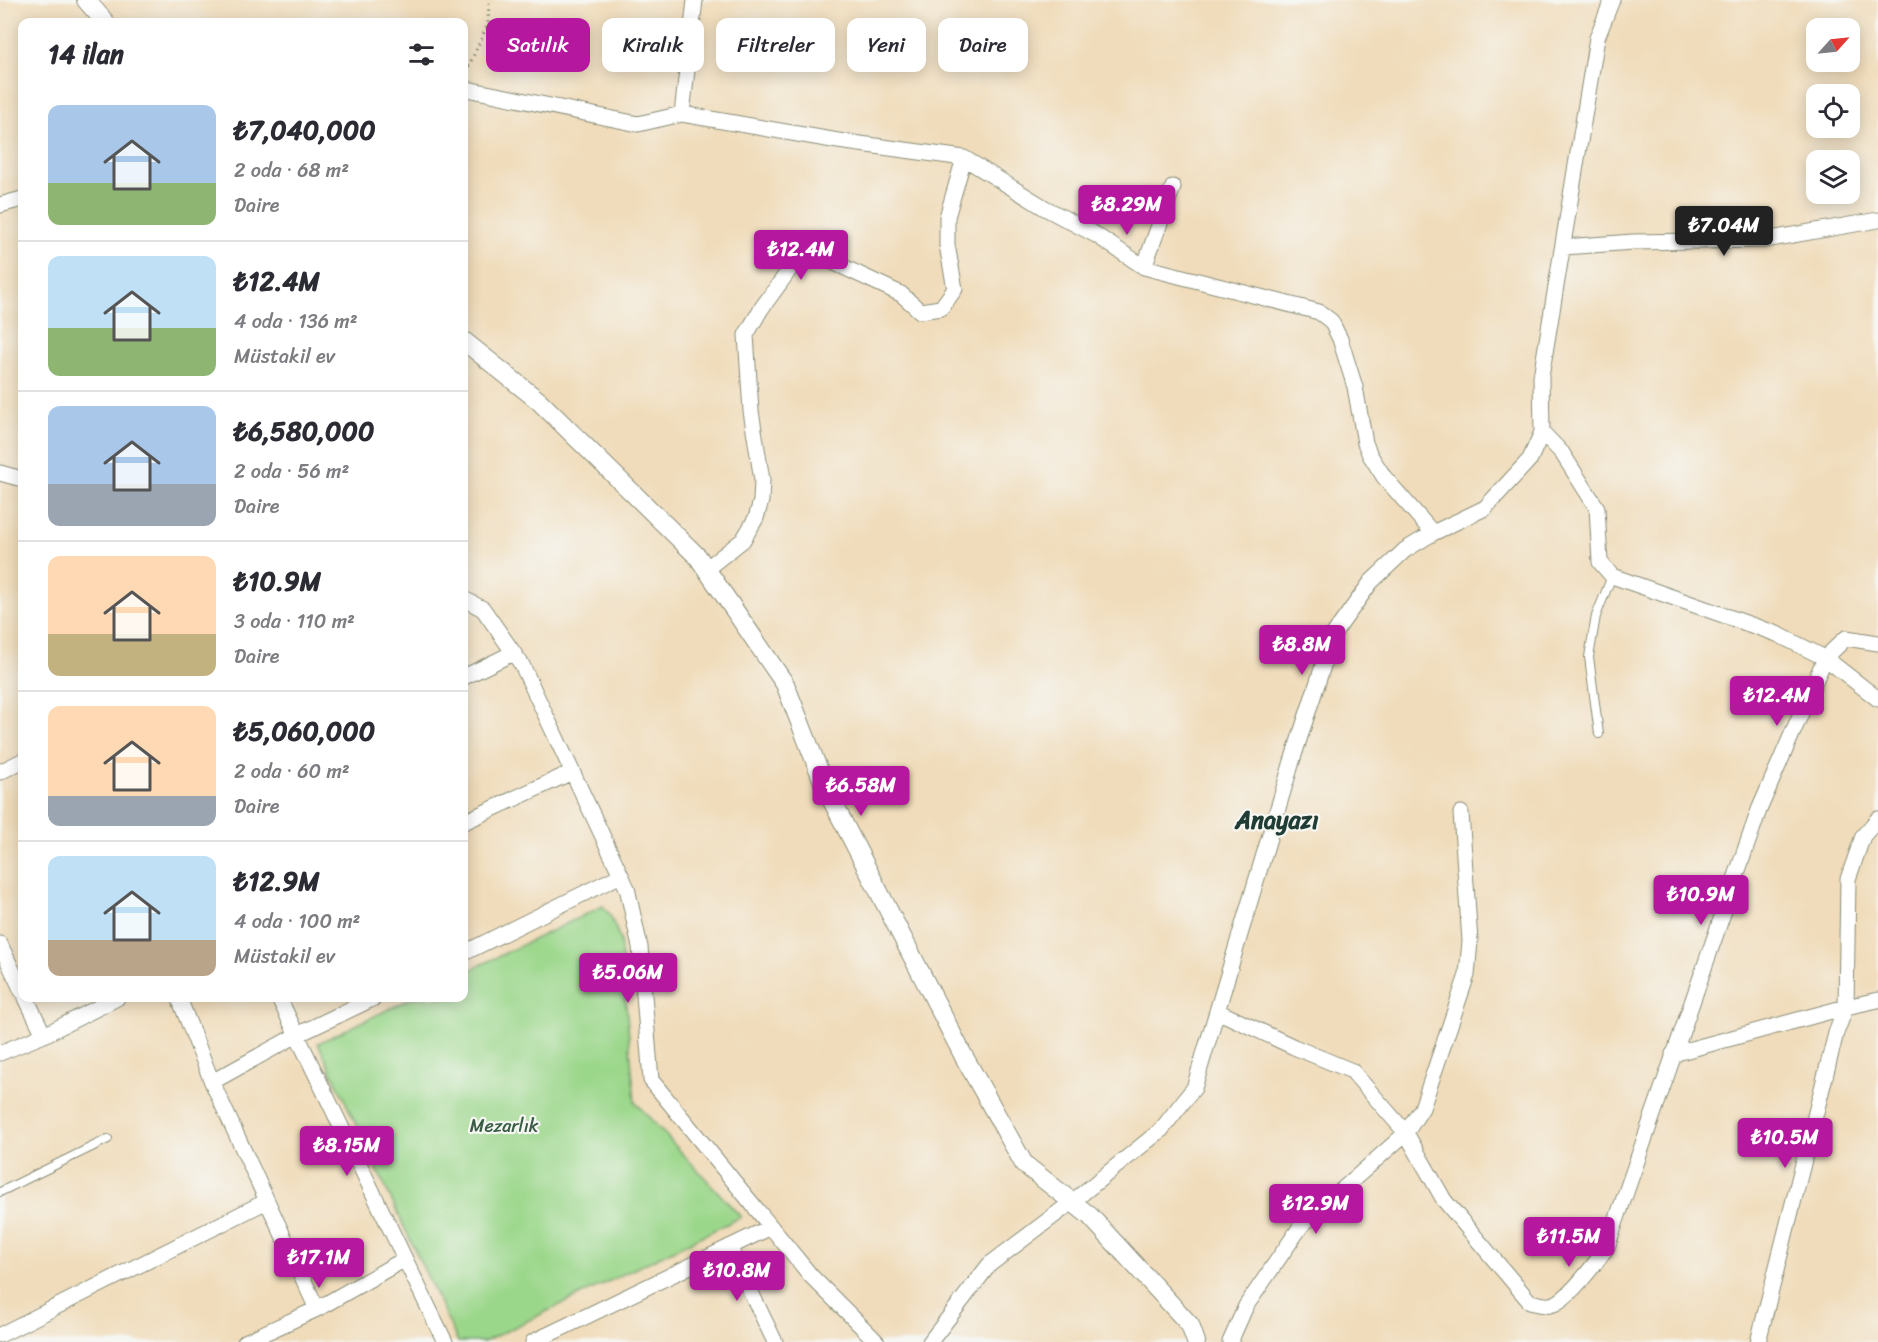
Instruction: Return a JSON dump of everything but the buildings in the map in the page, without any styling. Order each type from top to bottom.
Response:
[{"type":"street","points":[[86,0],[102,18]]},
{"type":"street","points":[[682,114],[695,0]]},
{"type":"street","points":[[930,1342],[989,1265],[1161,1130],[1194,1088],[1332,635],[1371,582],[1405,550],[1433,533],[1485,508],[1530,459],[1542,432],[1541,377],[1597,38],[1612,0]]},
{"type":"street","points":[[468,91],[638,124],[682,114],[838,141],[964,158],[1045,208],[1095,235],[1144,267],[1319,312],[1330,321],[1340,339],[1355,387],[1365,443],[1370,455],[1384,477],[1433,533]]},
{"type":"street","points":[[706,569],[743,540],[756,518],[761,501],[762,480],[750,411],[746,335],[760,309],[798,258],[818,255],[901,294],[920,311],[941,308],[955,289],[947,245],[947,217],[964,158]]},
{"type":"street","points":[[1144,267],[1173,187]]},
{"type":"street","points":[[0,205],[18,200]]},
{"type":"street","points":[[1564,247],[1633,242],[1765,240],[1878,220]]},
{"type":"street","points":[[468,344],[539,401],[698,557],[785,684],[826,789],[963,1055],[1024,1164],[1090,1216],[1190,1325],[1196,1342]]},
{"type":"street","points":[[1542,432],[1562,453],[1597,508],[1600,562],[1612,576],[1777,634],[1825,658],[1878,699]]},
{"type":"street","points":[[0,472],[18,478]]},
{"type":"street","points":[[468,601],[483,609],[522,666],[627,888],[640,947],[651,1080],[811,1276],[878,1342]]},
{"type":"street","points":[[1217,1011],[1352,1071],[1406,1133],[1444,1200],[1530,1302],[1551,1306],[1569,1292],[1607,1247],[1759,810],[1825,658],[1846,638],[1878,643]]},
{"type":"street","points":[[468,675],[513,653]]},
{"type":"street","points":[[0,772],[18,763]]},
{"type":"street","points":[[468,820],[572,772]]},
{"type":"street","points":[[1230,1342],[1246,1306],[1301,1226],[1406,1133],[1422,1108],[1467,975],[1470,941],[1461,813]]},
{"type":"street","points":[[1758,1342],[1836,1033],[1846,1007],[1848,879],[1863,836],[1878,819]]},
{"type":"street","points":[[468,951],[621,875]]},
{"type":"street","points":[[0,944],[18,982]]},
{"type":"street","points":[[1673,1054],[1878,1000]]},
{"type":"street","points":[[28,1002],[44,1035]]},
{"type":"street","points":[[0,1053],[44,1035],[109,1002]]},
{"type":"street","points":[[181,1002],[212,1082],[317,1309]]},
{"type":"street","points":[[281,1002],[446,1342]]},
{"type":"street","points":[[212,1082],[297,1035],[366,1002]]},
{"type":"street","points":[[0,1338],[267,1201]]},
{"type":"street","points":[[532,1342],[771,1227]]},
{"type":"street","points":[[729,1247],[775,1342]]},
{"type":"street","points":[[245,1342],[317,1309],[405,1259]]},
{"type":"lane","points":[[1599,734],[1589,657],[1596,616],[1612,576]]},
{"type":"lane","points":[[0,1192],[108,1139]]},
{"type":"path","points":[[468,68],[488,24],[489,0]]},
{"type":"green space","name":"Mezarlık","points":[[603,906],[610,915],[620,939],[635,1102],[741,1217],[484,1342],[458,1342],[318,1043],[404,1002],[468,1002],[468,971]]},
{"type":"district","name":"Anayazı","points":[[1277,820]]}]
